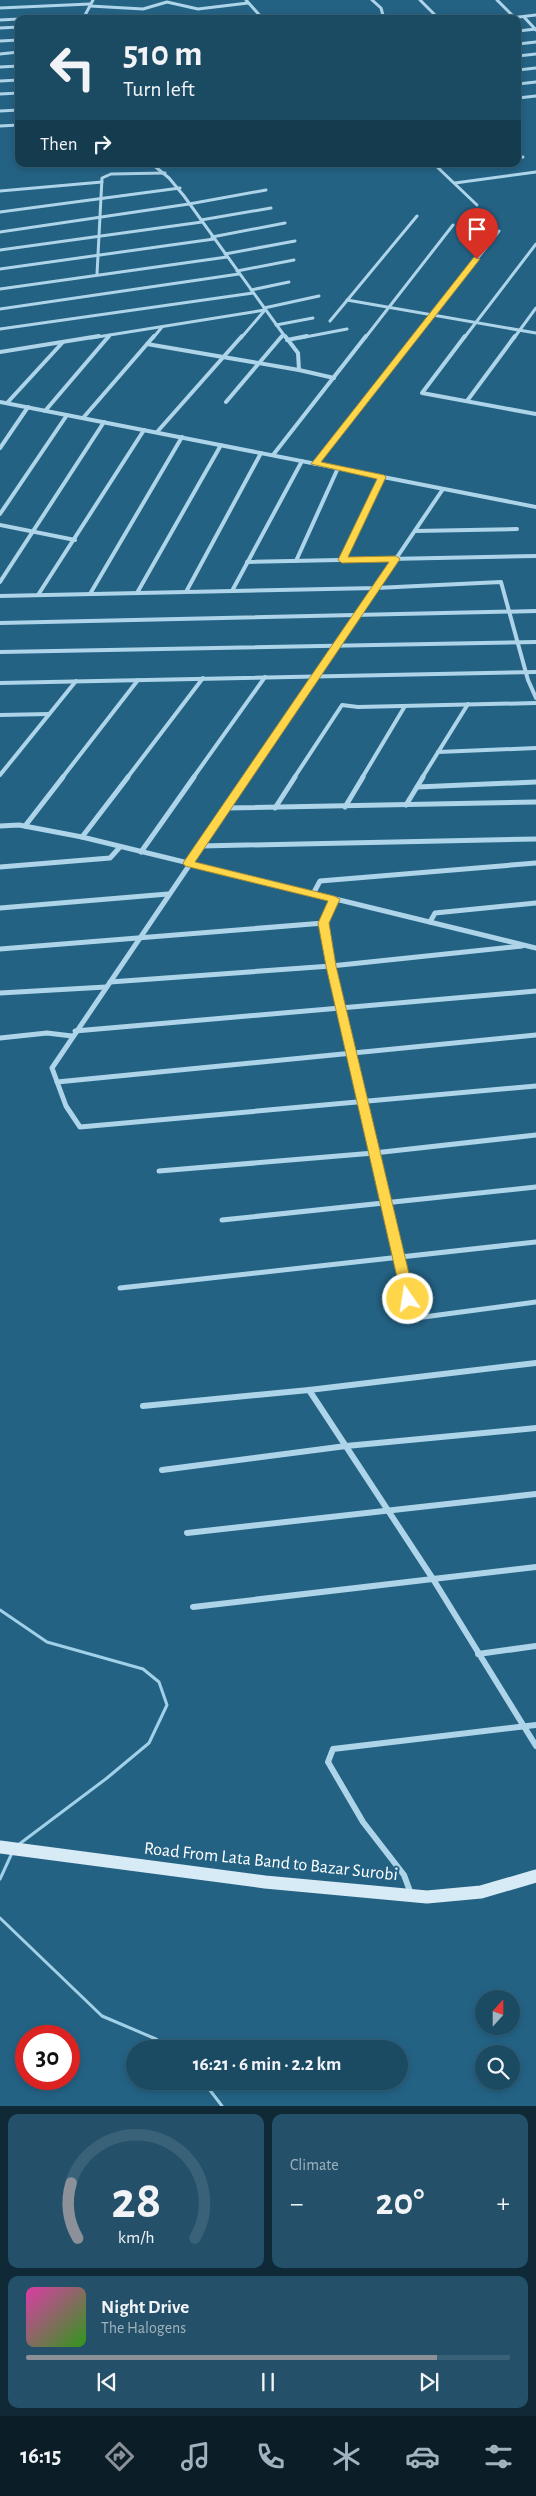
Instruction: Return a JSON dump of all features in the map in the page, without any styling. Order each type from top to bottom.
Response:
[{"type":"main road","name":"Road From Lata Band to Bazar Surobi","points":[[0,1847],[265,1882],[427,1897],[481,1892],[536,1876]]},
{"type":"street","points":[[85,15],[93,0]]},
{"type":"street","points":[[372,0],[381,8],[383,15]]},
{"type":"street","points":[[420,0],[435,15]]},
{"type":"street","points":[[497,0],[511,15]]},
{"type":"street","points":[[0,8],[90,5],[143,9],[167,1],[198,9],[247,2],[259,15]]},
{"type":"street","points":[[521,17],[536,16]]},
{"type":"street","points":[[524,17],[536,29]]},
{"type":"street","points":[[0,20],[15,20]]},
{"type":"street","points":[[0,28],[15,27]]},
{"type":"street","points":[[521,31],[536,29]]},
{"type":"street","points":[[0,41],[15,40]]},
{"type":"street","points":[[521,44],[536,42]]},
{"type":"street","points":[[0,54],[15,52]]},
{"type":"street","points":[[521,56],[536,54]]},
{"type":"street","points":[[0,67],[15,66]]},
{"type":"street","points":[[521,70],[536,68]]},
{"type":"street","points":[[0,81],[15,80]]},
{"type":"street","points":[[521,84],[536,82]]},
{"type":"street","points":[[0,94],[15,93]]},
{"type":"street","points":[[521,98],[536,96]]},
{"type":"street","points":[[0,111],[15,110]]},
{"type":"street","points":[[0,126],[15,125]]},
{"type":"street","points":[[156,167],[180,188],[189,204],[238,273],[298,353],[300,370]]},
{"type":"street","points":[[438,167],[477,205]]},
{"type":"street","points":[[455,183],[536,172]]},
{"type":"street","points":[[97,274],[102,178],[111,174],[165,173]]},
{"type":"street","points":[[0,191],[102,182]]},
{"type":"street","points":[[0,212],[180,188]]},
{"type":"street","points":[[0,232],[189,204],[266,190]]},
{"type":"street","points":[[0,250],[201,221],[271,208]]},
{"type":"street","points":[[330,321],[417,216]]},
{"type":"street","points":[[0,269],[213,238],[285,223]]},
{"type":"street","points":[[273,455],[453,225]]},
{"type":"street","points":[[315,464],[499,231]]},
{"type":"street","points":[[0,288],[226,256],[295,241]]},
{"type":"street","points":[[536,244],[422,391],[424,394],[536,414]]},
{"type":"street","points":[[0,309],[238,273],[294,260]]},
{"type":"street","points":[[0,329],[252,292],[289,282]]},
{"type":"street","points":[[0,352],[162,327],[264,309],[319,296]]},
{"type":"street","points":[[347,300],[536,333]]},
{"type":"street","points":[[467,401],[536,308]]},
{"type":"street","points":[[157,432],[264,309]]},
{"type":"street","points":[[276,325],[313,318]]},
{"type":"street","points":[[83,418],[162,327]]},
{"type":"street","points":[[287,340],[347,329]]},
{"type":"street","points":[[45,411],[111,334]]},
{"type":"street","points":[[226,402],[284,335]]},
{"type":"street","points":[[7,403],[64,342]]},
{"type":"street","points":[[148,344],[300,370],[334,378]]},
{"type":"street","points":[[0,402],[535,506]]},
{"type":"street","points":[[0,448],[28,407]]},
{"type":"street","points":[[0,514],[68,415]]},
{"type":"street","points":[[0,582],[104,422]]},
{"type":"street","points":[[38,595],[144,430]]},
{"type":"street","points":[[90,594],[182,437]]},
{"type":"street","points":[[137,593],[221,445]]},
{"type":"street","points":[[186,592],[260,453]]},
{"type":"street","points":[[232,591],[302,461]]},
{"type":"street","points":[[296,561],[338,468]]},
{"type":"street","points":[[342,560],[382,477]]},
{"type":"street","points":[[443,489],[200,846],[52,1068],[66,1106],[80,1127],[536,1086]]},
{"type":"street","points":[[0,525],[75,540]]},
{"type":"street","points":[[415,531],[517,529]]},
{"type":"street","points":[[247,562],[536,556]]},
{"type":"street","points":[[0,596],[376,588],[501,582],[526,672],[536,698]]},
{"type":"street","points":[[0,623],[536,611]]},
{"type":"street","points":[[0,652],[536,642]]},
{"type":"street","points":[[0,683],[536,672]]},
{"type":"street","points":[[141,852],[265,677]]},
{"type":"street","points":[[82,837],[203,678]]},
{"type":"street","points":[[26,826],[138,680]]},
{"type":"street","points":[[0,775],[76,681]]},
{"type":"street","points":[[276,808],[342,705],[358,707],[536,703]]},
{"type":"street","points":[[406,805],[468,704]]},
{"type":"street","points":[[345,807],[405,706]]},
{"type":"street","points":[[0,716],[49,714]]},
{"type":"street","points":[[438,752],[536,748]]},
{"type":"street","points":[[417,787],[536,782]]},
{"type":"street","points":[[226,808],[536,802]]},
{"type":"street","points":[[0,826],[26,826],[82,837],[536,948]]},
{"type":"street","points":[[200,846],[536,839]]},
{"type":"street","points":[[0,867],[110,858],[120,847]]},
{"type":"street","points":[[313,894],[320,882],[536,864]]},
{"type":"street","points":[[0,908],[168,894]]},
{"type":"street","points":[[334,899],[324,923],[331,966],[408,1299],[416,1318],[536,1302]]},
{"type":"street","points":[[430,922],[435,913],[536,903]]},
{"type":"street","points":[[0,949],[324,923]]},
{"type":"street","points":[[110,982],[331,966],[527,946]]},
{"type":"street","points":[[0,993],[106,987]]},
{"type":"street","points":[[0,1038],[536,991]]},
{"type":"street","points":[[56,1082],[536,1035]]},
{"type":"street","points":[[159,1172],[374,1153],[536,1135]]},
{"type":"street","points":[[222,1220],[536,1186]]},
{"type":"street","points":[[120,1288],[536,1242]]},
{"type":"street","points":[[143,1406],[309,1390],[536,1363]]},
{"type":"street","points":[[309,1390],[433,1580],[536,1746]]},
{"type":"street","points":[[162,1470],[346,1446],[536,1428]]},
{"type":"street","points":[[187,1533],[536,1494]]},
{"type":"street","points":[[193,1607],[536,1567]]},
{"type":"street","points":[[478,1654],[536,1646]]},
{"type":"street","points":[[412,1895],[404,1875],[363,1822],[328,1762],[332,1749],[536,1724]]},
{"type":"waterway","points":[[0,1610],[47,1642],[143,1669],[159,1682],[167,1705],[149,1743],[107,1778],[18,1845]]},
{"type":"waterway","points":[[0,1879],[12,1853]]},
{"type":"waterway","points":[[0,1918],[102,2016],[157,2040]]},
{"type":"waterway","points":[[210,2090],[222,2106]]},
{"type":"route","points":[[408,1299],[331,966],[324,923],[334,899],[189,863],[396,559],[342,560],[382,477],[315,464],[477,259]]}]
